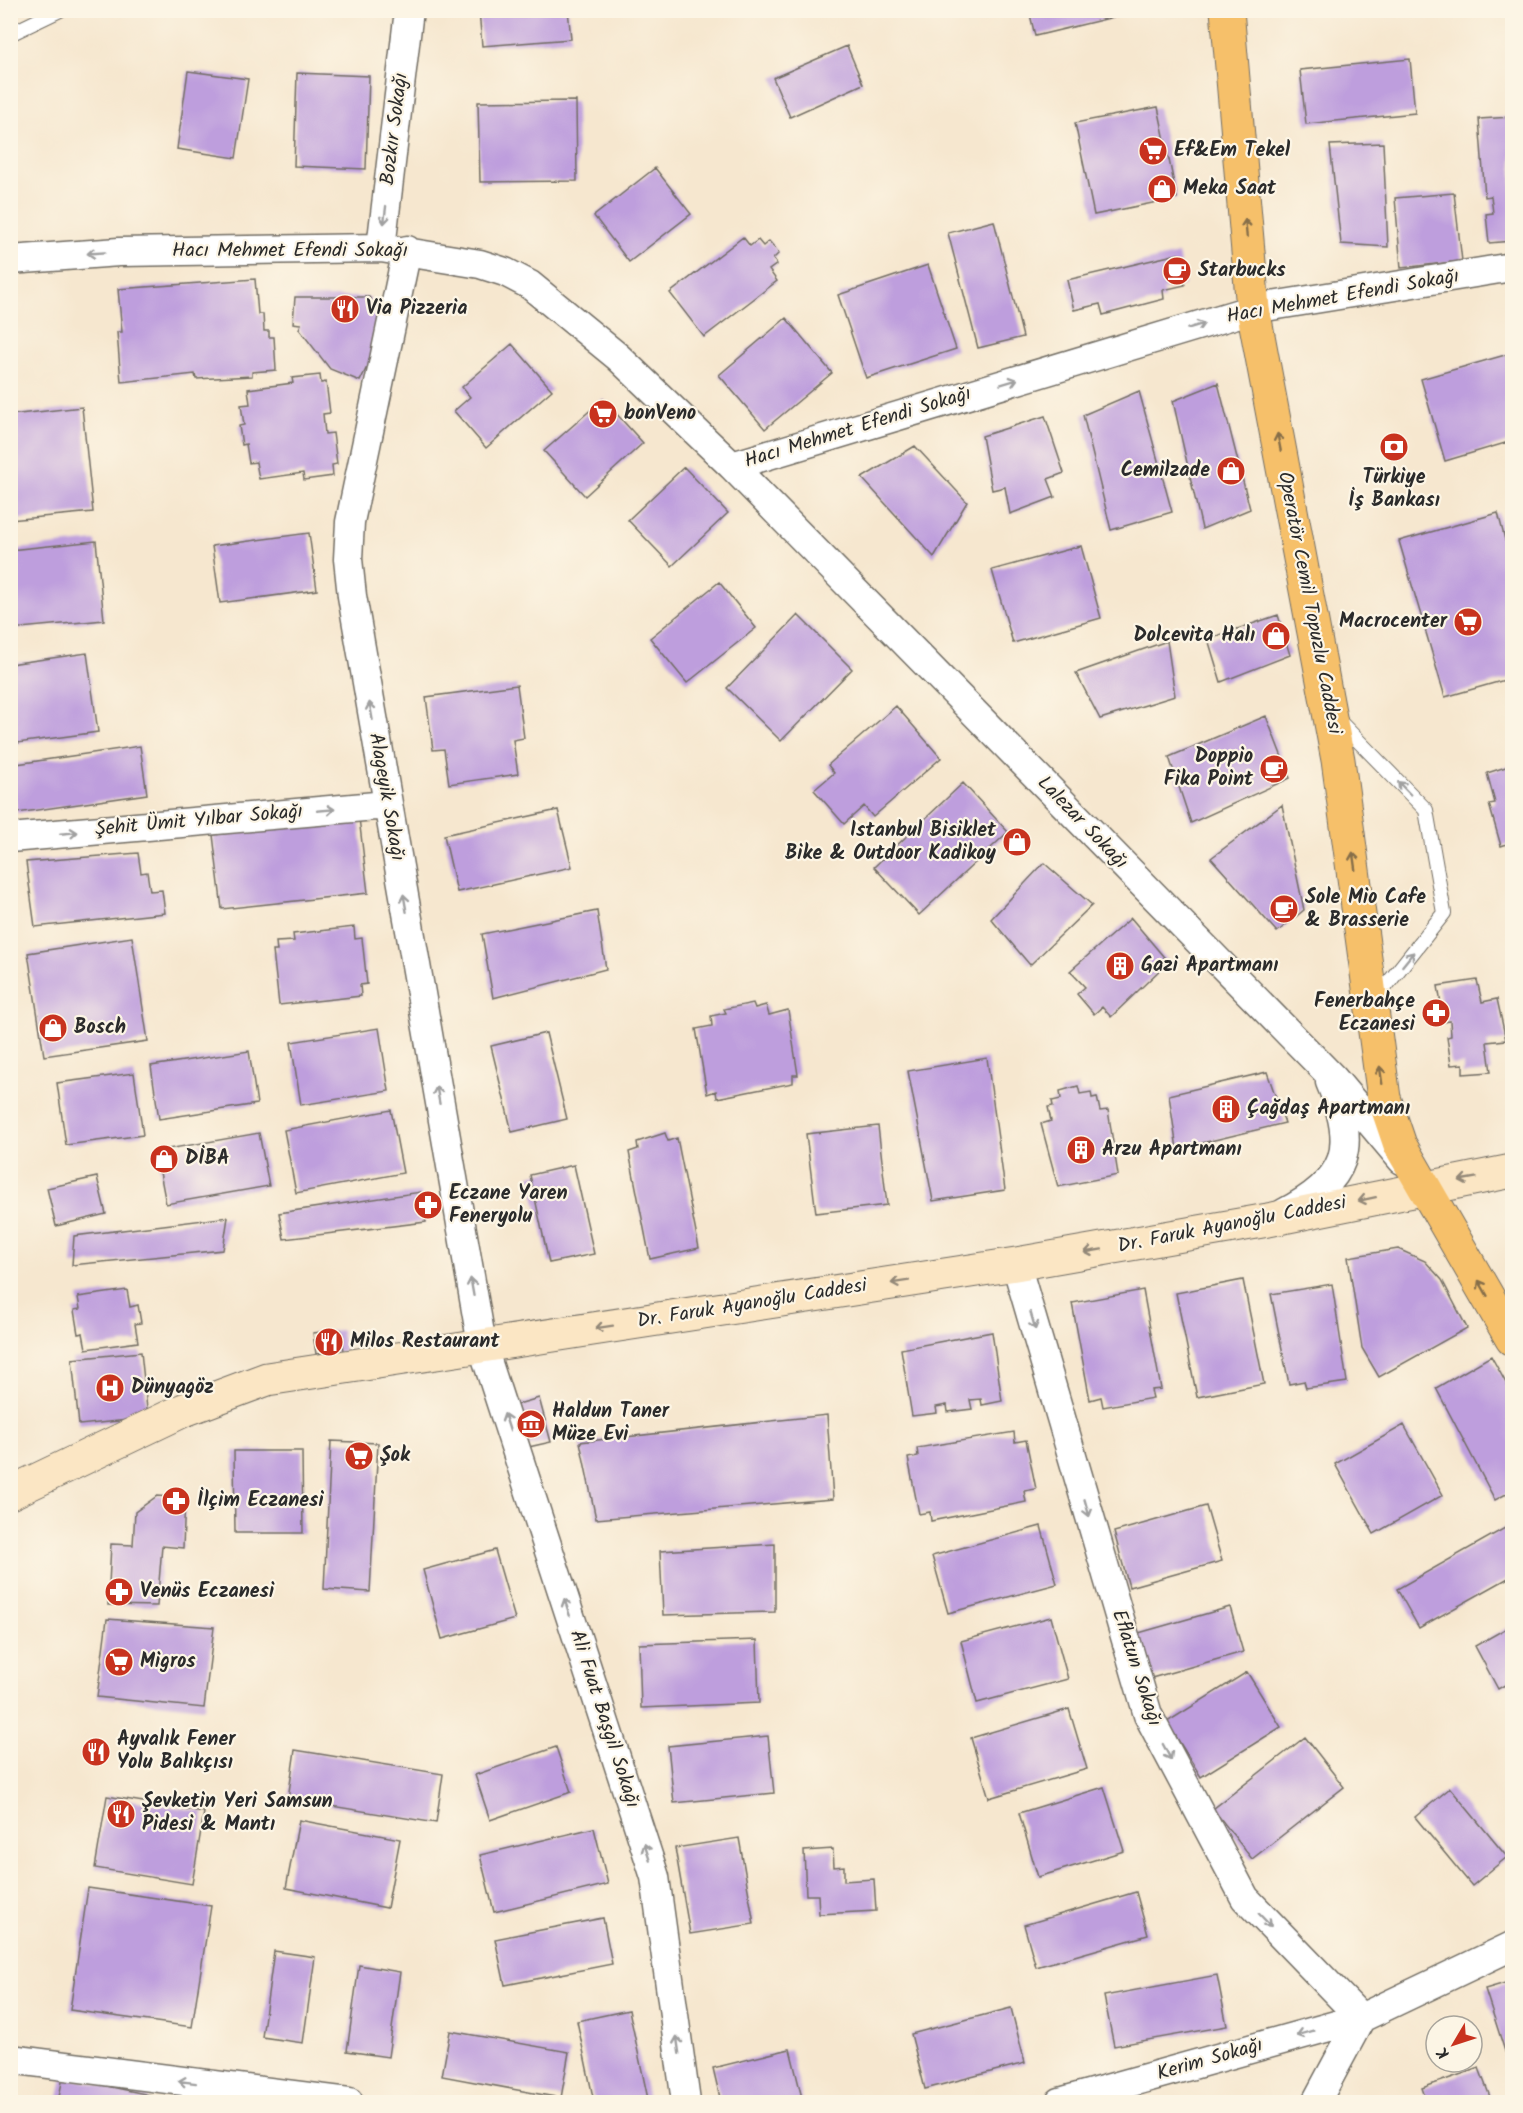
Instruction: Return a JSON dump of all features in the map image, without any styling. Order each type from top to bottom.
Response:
[{"type":"main road","name":"Operatör Cemil Topuzlu Caddesi","points":[[1227,10],[1253,309],[1330,712],[1351,842],[1382,1084],[1390,1121],[1400,1145],[1512,1339]]},
{"type":"street","name":"Bozkır Sokağı","points":[[394,249],[409,10]]},
{"type":"street","name":"Hacı Mehmet Efendi Sokağı","points":[[10,260],[154,251],[394,249],[486,266],[530,285],[618,357],[732,466],[1253,309],[1512,267]]},
{"type":"street","name":"Alageyik Sokağı","points":[[394,249],[348,543],[352,596],[482,1345]]},
{"type":"street","name":"Lalezar Sokağı","points":[[732,466],[1322,1067],[1424,1187]]},
{"type":"street","name":"Şehit Ümit Yılbar Sokağı","points":[[10,838],[387,805]]},
{"type":"street","points":[[1268,1220],[1320,1192],[1332,1180],[1340,1166],[1344,1147],[1344,1126],[1338,1103],[1322,1067]]},
{"type":"street","name":"Dr. Faruk Ayanoğlu Caddesi","points":[[10,1493],[184,1410],[267,1379],[1016,1264],[1268,1220],[1424,1187],[1512,1172]]},
{"type":"street","name":"Eflatun Sokağı","points":[[1016,1264],[1148,1715],[1245,1898],[1361,2018]]},
{"type":"street","name":"Ali Fuat Başgil Sokağı","points":[[482,1345],[655,1877],[686,2103]]},
{"type":"street","name":"Kerim Sokağı","points":[[1060,2103],[1361,2018],[1512,1946]]},
{"type":"street","points":[[1316,2103],[1361,2018]]},
{"type":"street","points":[[10,2059],[349,2103]]},
{"type":"lane","points":[[10,34],[60,10]]},
{"type":"lane","points":[[1330,712],[1426,810],[1444,913],[1371,1005]]},
{"type":"building","points":[[479,10],[568,10],[571,39],[482,46]]},
{"type":"building","points":[[1029,10],[1135,10],[1135,12],[1035,36]]},
{"type":"building","points":[[847,46],[863,84],[790,117],[773,78]]},
{"type":"building","points":[[1410,59],[1415,113],[1306,124],[1300,70]]},
{"type":"building","points":[[188,71],[248,79],[236,158],[177,149]]},
{"type":"building","points":[[297,73],[369,76],[366,169],[294,166]]},
{"type":"building","points":[[576,101],[577,181],[480,182],[478,102]]},
{"type":"building","points":[[1158,107],[1177,198],[1094,215],[1075,123]]},
{"type":"building","points":[[1512,117],[1512,241],[1489,243],[1486,214],[1493,213],[1491,196],[1485,197],[1479,119]]},
{"type":"building","points":[[1383,143],[1388,247],[1341,244],[1330,145]]},
{"type":"building","points":[[655,168],[691,214],[629,262],[594,216]]},
{"type":"building","points":[[1454,193],[1462,261],[1401,268],[1395,198]]},
{"type":"building","points":[[994,221],[1023,337],[978,348],[948,233]]},
{"type":"building","points":[[743,237],[750,246],[758,240],[763,246],[769,241],[779,253],[773,259],[777,264],[769,270],[777,281],[704,337],[670,293]]},
{"type":"building","points":[[1178,254],[1185,285],[1163,290],[1164,299],[1103,315],[1100,304],[1074,310],[1067,280]]},
{"type":"building","points":[[928,265],[956,349],[866,378],[838,295]]},
{"type":"building","points":[[255,279],[258,314],[263,314],[264,331],[269,331],[269,337],[274,337],[276,370],[252,372],[252,376],[196,379],[195,374],[121,382],[117,332],[122,332],[118,289]]},
{"type":"building","points":[[295,297],[369,297],[381,313],[372,371],[366,369],[360,381],[330,369],[299,329],[301,324],[293,323]]},
{"type":"building","points":[[786,318],[832,373],[765,429],[719,375]]},
{"type":"building","points":[[512,344],[552,390],[486,448],[454,411],[470,397],[462,387]]},
{"type":"building","points":[[1512,353],[1512,441],[1445,461],[1421,379]]},
{"type":"building","points":[[320,375],[321,383],[326,382],[330,413],[323,414],[325,434],[333,433],[337,464],[332,465],[333,476],[304,480],[303,473],[259,479],[256,462],[249,463],[246,444],[242,445],[239,426],[244,425],[241,405],[250,404],[248,389],[293,383],[292,378]]},
{"type":"building","points":[[1218,383],[1250,509],[1202,529],[1173,401]]},
{"type":"building","points":[[1139,391],[1172,512],[1111,530],[1083,415]]},
{"type":"building","points":[[603,399],[643,443],[585,496],[544,451]]},
{"type":"building","points":[[82,407],[93,512],[10,520],[10,415]]},
{"type":"building","points":[[1045,416],[1064,473],[1048,479],[1055,497],[1010,514],[1005,487],[992,490],[982,436]]},
{"type":"building","points":[[915,446],[967,502],[934,557],[862,478]]},
{"type":"building","points":[[684,467],[728,513],[672,566],[628,520]]},
{"type":"building","name":"Macrocenter","points":[[1498,513],[1512,566],[1512,678],[1445,697],[1399,541]]},
{"type":"building","points":[[309,533],[317,590],[220,603],[212,546]]},
{"type":"building","points":[[96,541],[104,620],[10,629],[10,550]]},
{"type":"building","points":[[1081,546],[1101,618],[1013,643],[992,570]]},
{"type":"building","points":[[719,582],[756,628],[687,683],[650,638]]},
{"type":"building","points":[[798,615],[852,669],[781,741],[727,688]]},
{"type":"building","points":[[1278,615],[1290,655],[1221,682],[1208,639]]},
{"type":"building","points":[[1167,641],[1175,696],[1100,719],[1076,673]]},
{"type":"building","points":[[87,653],[98,732],[10,744],[10,664]]},
{"type":"building","points":[[517,685],[524,738],[513,740],[518,774],[449,784],[444,749],[433,750],[426,697]]},
{"type":"building","points":[[896,706],[941,758],[873,817],[864,806],[844,824],[814,790],[834,773],[828,765]]},
{"type":"building","points":[[1266,716],[1290,778],[1191,823],[1169,757]]},
{"type":"building","points":[[140,746],[147,794],[17,813],[10,765]]},
{"type":"building","points":[[1512,765],[1512,861],[1507,844],[1501,846],[1489,804],[1495,803],[1487,773]]},
{"type":"building","points":[[963,783],[1008,832],[919,915],[874,867]]},
{"type":"building","points":[[1282,805],[1304,910],[1277,932],[1211,858]]},
{"type":"building","points":[[558,810],[572,867],[457,892],[444,835]]},
{"type":"building","points":[[359,818],[368,893],[222,909],[213,835]]},
{"type":"building","points":[[138,853],[141,873],[147,872],[150,891],[162,890],[165,913],[35,927],[26,862]]},
{"type":"building","points":[[1044,863],[1092,905],[1030,965],[991,919]]},
{"type":"building","points":[[597,911],[606,969],[493,998],[482,934]]},
{"type":"building","name":"Gazi Apartmanı","points":[[1131,918],[1168,962],[1111,1017],[1102,1007],[1094,1014],[1077,994],[1085,987],[1070,971]]},
{"type":"building","points":[[354,927],[355,939],[362,938],[367,984],[360,985],[361,996],[279,1005],[273,951],[277,951],[276,942],[294,941],[293,934]]},
{"type":"building","points":[[132,937],[148,1041],[44,1056],[28,953]]},
{"type":"building","points":[[1477,980],[1482,1002],[1497,999],[1506,1040],[1487,1042],[1491,1072],[1463,1074],[1463,1064],[1451,1065],[1447,1037],[1451,1036],[1450,1021],[1444,1022],[1438,986]]},
{"type":"building","points":[[753,1003],[755,1008],[766,1005],[769,1015],[788,1010],[798,1075],[793,1075],[793,1083],[717,1098],[716,1091],[707,1094],[696,1029],[712,1026],[711,1016],[726,1013],[724,1009]]},
{"type":"building","points":[[379,1028],[389,1091],[301,1105],[291,1042]]},
{"type":"building","points":[[546,1033],[567,1119],[512,1132],[491,1046]]},
{"type":"building","points":[[249,1051],[257,1104],[159,1119],[151,1066]]},
{"type":"building","points":[[987,1058],[1005,1190],[933,1201],[908,1071]]},
{"type":"building","name":"Çağdaş Apartmanı","points":[[1267,1072],[1285,1123],[1177,1149],[1169,1095]]},
{"type":"building","points":[[134,1073],[143,1135],[66,1145],[57,1083]]},
{"type":"building","name":"Arzu Apartmanı","points":[[1078,1086],[1080,1094],[1091,1092],[1092,1098],[1097,1097],[1100,1111],[1108,1110],[1118,1175],[1058,1187],[1041,1124],[1051,1121],[1048,1107],[1053,1106],[1052,1101],[1061,1099],[1060,1091]]},
{"type":"building","points":[[391,1110],[403,1173],[296,1193],[284,1130]]},
{"type":"building","points":[[878,1126],[887,1205],[816,1213],[806,1134]]},
{"type":"building","points":[[259,1133],[269,1186],[166,1204],[156,1151]]},
{"type":"building","points":[[665,1133],[668,1141],[677,1138],[699,1248],[650,1259],[629,1152],[638,1149],[637,1142]]},
{"type":"building","points":[[574,1165],[594,1254],[549,1263],[530,1175]]},
{"type":"building","points":[[97,1177],[106,1214],[56,1226],[47,1188]]},
{"type":"building","points":[[421,1192],[426,1222],[284,1239],[279,1213]]},
{"type":"building","points":[[228,1217],[223,1250],[72,1265],[74,1236]]},
{"type":"building","points":[[1398,1249],[1425,1261],[1442,1280],[1467,1328],[1379,1377],[1362,1348],[1348,1257]]},
{"type":"building","points":[[1243,1280],[1264,1384],[1197,1397],[1176,1293]]},
{"type":"building","points":[[1332,1284],[1347,1382],[1306,1388],[1304,1381],[1289,1384],[1271,1294]]},
{"type":"building","points":[[127,1290],[130,1307],[138,1305],[141,1323],[135,1324],[138,1342],[86,1349],[83,1333],[78,1334],[74,1310],[80,1309],[78,1297]]},
{"type":"building","points":[[1143,1290],[1161,1389],[1151,1390],[1153,1398],[1103,1407],[1101,1397],[1090,1400],[1072,1303]]},
{"type":"building","name":"Milos Restaurant","points":[[341,1330],[344,1351],[316,1354],[313,1333]]},
{"type":"building","points":[[992,1332],[1002,1401],[982,1405],[981,1399],[970,1400],[972,1409],[948,1412],[947,1405],[936,1407],[937,1413],[912,1416],[901,1349]]},
{"type":"building","name":"Dünyagöz","points":[[141,1352],[148,1418],[79,1425],[72,1359]]},
{"type":"building","points":[[1491,1356],[1512,1394],[1512,1491],[1495,1500],[1436,1388]]},
{"type":"building","name":"Haldun Taner Müze Evi","points":[[539,1398],[551,1442],[524,1448],[511,1406]]},
{"type":"building","points":[[827,1415],[833,1499],[596,1519],[580,1442]]},
{"type":"building","points":[[1404,1425],[1443,1495],[1374,1534],[1335,1464]]},
{"type":"building","points":[[1014,1432],[1015,1442],[1026,1440],[1036,1489],[1024,1491],[1026,1502],[931,1521],[930,1512],[919,1514],[908,1458],[918,1456],[917,1448]]},
{"type":"building","points":[[331,1441],[378,1443],[370,1592],[324,1589]]},
{"type":"building","points":[[234,1451],[302,1451],[303,1533],[235,1533]]},
{"type":"building","points":[[157,1496],[185,1498],[183,1548],[162,1546],[157,1606],[108,1605],[111,1544],[133,1545],[135,1512]]},
{"type":"building","points":[[1206,1506],[1222,1561],[1129,1587],[1114,1532]]},
{"type":"building","points":[[1512,1524],[1512,1576],[1419,1628],[1397,1589]]},
{"type":"building","points":[[1041,1526],[1057,1584],[948,1613],[932,1556]]},
{"type":"building","points":[[775,1544],[775,1612],[663,1615],[660,1551]]},
{"type":"building","points":[[495,1550],[515,1619],[442,1639],[423,1570]]},
{"type":"building","points":[[1230,1607],[1243,1652],[1148,1679],[1135,1634]]},
{"type":"building","points":[[1051,1617],[1068,1679],[977,1703],[961,1641]]},
{"type":"building","points":[[107,1619],[214,1627],[204,1708],[97,1697]]},
{"type":"building","points":[[1512,1625],[1512,1681],[1498,1689],[1475,1646]]},
{"type":"building","points":[[757,1640],[759,1703],[641,1708],[639,1644]]},
{"type":"building","points":[[1247,1672],[1281,1727],[1201,1777],[1167,1722]]},
{"type":"building","points":[[1069,1709],[1087,1769],[989,1798],[971,1738]]},
{"type":"building","points":[[768,1736],[774,1793],[674,1803],[668,1746]]},
{"type":"building","points":[[1305,1737],[1344,1787],[1252,1859],[1213,1809]]},
{"type":"building","points":[[556,1747],[571,1792],[490,1820],[475,1775]]},
{"type":"building","points":[[295,1750],[443,1774],[436,1823],[288,1799]]},
{"type":"building","points":[[1104,1787],[1124,1851],[1038,1877],[1019,1813]]},
{"type":"building","points":[[1450,1788],[1507,1857],[1472,1886],[1415,1817]]},
{"type":"building","points":[[107,1796],[204,1812],[192,1884],[95,1868]]},
{"type":"building","points":[[299,1820],[400,1839],[387,1908],[286,1888]]},
{"type":"building","points":[[594,1828],[608,1884],[494,1912],[480,1855]]},
{"type":"building","points":[[739,1838],[754,1924],[690,1934],[675,1848]]},
{"type":"building","points":[[833,1849],[834,1867],[844,1866],[844,1881],[874,1879],[876,1911],[819,1914],[818,1895],[806,1895],[804,1851]]},
{"type":"building","points":[[88,1888],[211,1906],[192,2027],[70,2010]]},
{"type":"building","points":[[1136,1892],[1148,1935],[1036,1967],[1024,1925]]},
{"type":"building","points":[[603,1918],[612,1964],[505,1985],[495,1939]]},
{"type":"building","points":[[274,1951],[315,1957],[303,2043],[262,2037]]},
{"type":"building","points":[[359,1965],[400,1972],[388,2057],[347,2051]]},
{"type":"building","points":[[1217,1975],[1227,2026],[1114,2046],[1104,1996]]},
{"type":"building","points":[[1512,1981],[1512,2073],[1485,1989]]},
{"type":"building","points":[[1011,2008],[1025,2063],[925,2089],[911,2034]]},
{"type":"building","points":[[629,2010],[648,2099],[631,2102],[594,2102],[577,2021]]},
{"type":"building","points":[[450,2031],[569,2052],[561,2098],[442,2076]]},
{"type":"building","points":[[790,2049],[803,2102],[721,2102],[713,2068]]},
{"type":"building","points":[[1462,2074],[1481,2074],[1492,2102],[1427,2102],[1422,2088]]},
{"type":"building","points":[[63,2077],[150,2095],[148,2102],[58,2102]]},
{"type":"place","name":"Ef&Em Tekel","points":[[1153,151]]},
{"type":"place","name":"Meka Saat","points":[[1162,189]]},
{"type":"place","name":"Starbucks","points":[[1177,271]]},
{"type":"place","name":"Via Pizzeria","points":[[345,309]]},
{"type":"place","name":"bonVeno","points":[[603,414]]},
{"type":"place","name":"Türkiye İş Bankası","points":[[1394,447]]},
{"type":"place","name":"Cemilzade","points":[[1231,471]]},
{"type":"place","name":"Macrocenter","points":[[1468,622]]},
{"type":"place","name":"Dolcevita Halı","points":[[1276,636]]},
{"type":"place","name":"Doppio Fika Point","points":[[1274,769]]},
{"type":"place","name":"Istanbul Bisiklet Bike & Outdoor Kadikoy","points":[[1017,842]]},
{"type":"place","name":"Sole Mio Cafe & Brasserie","points":[[1284,909]]},
{"type":"place","name":"Gazi Apartmanı","points":[[1120,966]]},
{"type":"place","name":"Fenerbahçe Eczanesi","points":[[1436,1013]]},
{"type":"place","name":"Bosch","points":[[53,1028]]},
{"type":"place","name":"Çağdaş Apartmanı","points":[[1226,1109]]},
{"type":"place","name":"Arzu Apartmanı","points":[[1081,1150]]},
{"type":"place","name":"DİBA","points":[[164,1159]]},
{"type":"place","name":"Eczane Yaren Feneryolu","points":[[428,1205]]},
{"type":"place","name":"Milos Restaurant","points":[[329,1342]]},
{"type":"place","name":"Dünyagöz","points":[[110,1388]]},
{"type":"place","name":"Haldun Taner Müze Evi","points":[[531,1424]]},
{"type":"place","name":"Şok","points":[[359,1456]]},
{"type":"place","name":"İlçim Eczanesi","points":[[176,1501]]},
{"type":"place","name":"Venüs Eczanesi","points":[[119,1592]]},
{"type":"place","name":"Migros","points":[[119,1662]]},
{"type":"place","name":"Ayvalık Fener Yolu Balıkçısı","points":[[96,1752]]},
{"type":"place","name":"Şevketin Yeri Samsun Pidesi & Mantı","points":[[121,1814]]}]
